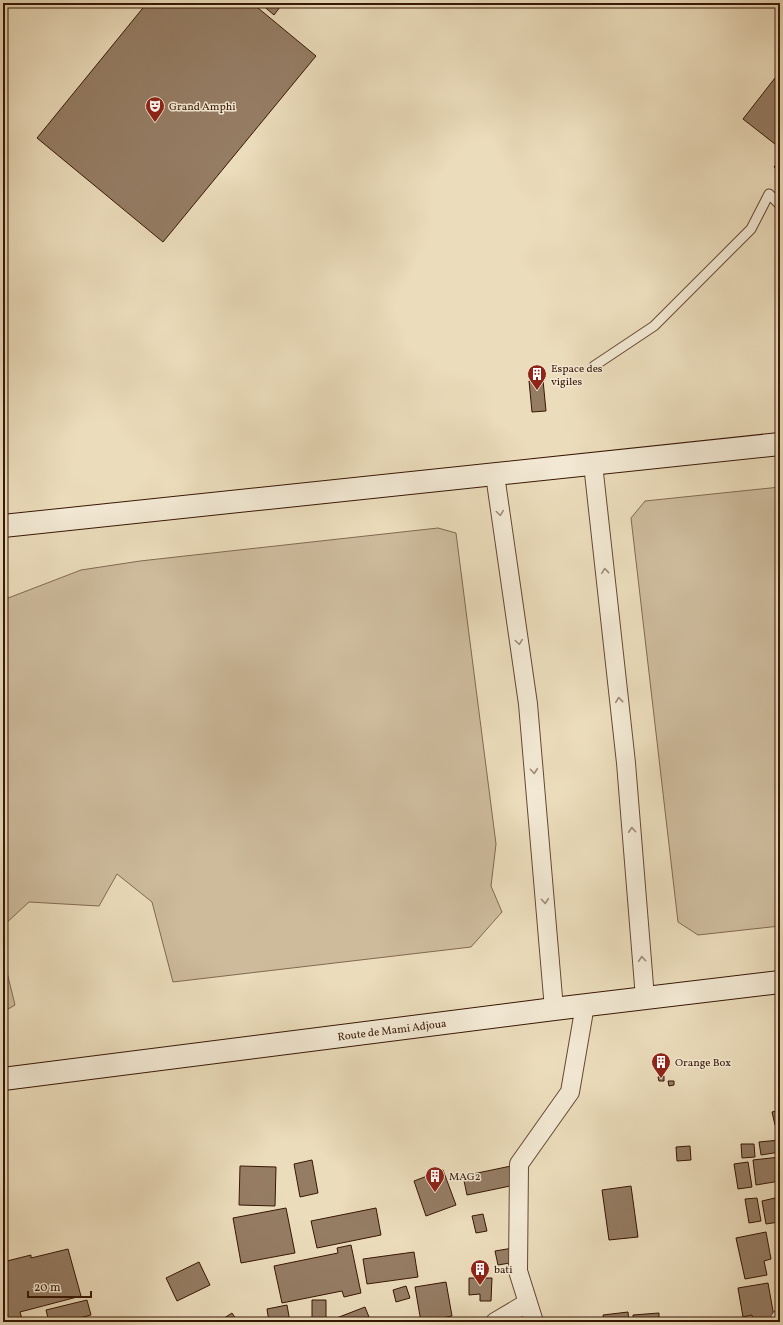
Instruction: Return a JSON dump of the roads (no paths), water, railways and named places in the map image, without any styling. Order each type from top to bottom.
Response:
[{"type":"street","points":[[3,526],[780,444]]},
{"type":"street","points":[[593,464],[626,763],[645,998]]},
{"type":"street","points":[[495,475],[528,704],[554,1009]]},
{"type":"street","name":"Route de Mami Adjoua","points":[[3,1079],[585,1005],[780,982]]},
{"type":"street","points":[[534,1322],[518,1271],[519,1164],[570,1092],[585,1005]]},
{"type":"street","points":[[495,1322],[527,1303]]},
{"type":"lane","points":[[594,366],[654,326],[751,229],[769,194],[780,205]]},
{"type":"place","name":"Grand Amphi","points":[[155,123]]},
{"type":"place","name":"Espace des vigiles","points":[[537,391]]},
{"type":"place","name":"Orange Box","points":[[661,1079]]},
{"type":"place","name":"MAG2","points":[[435,1193]]},
{"type":"place","name":"bati","points":[[480,1286]]}]
